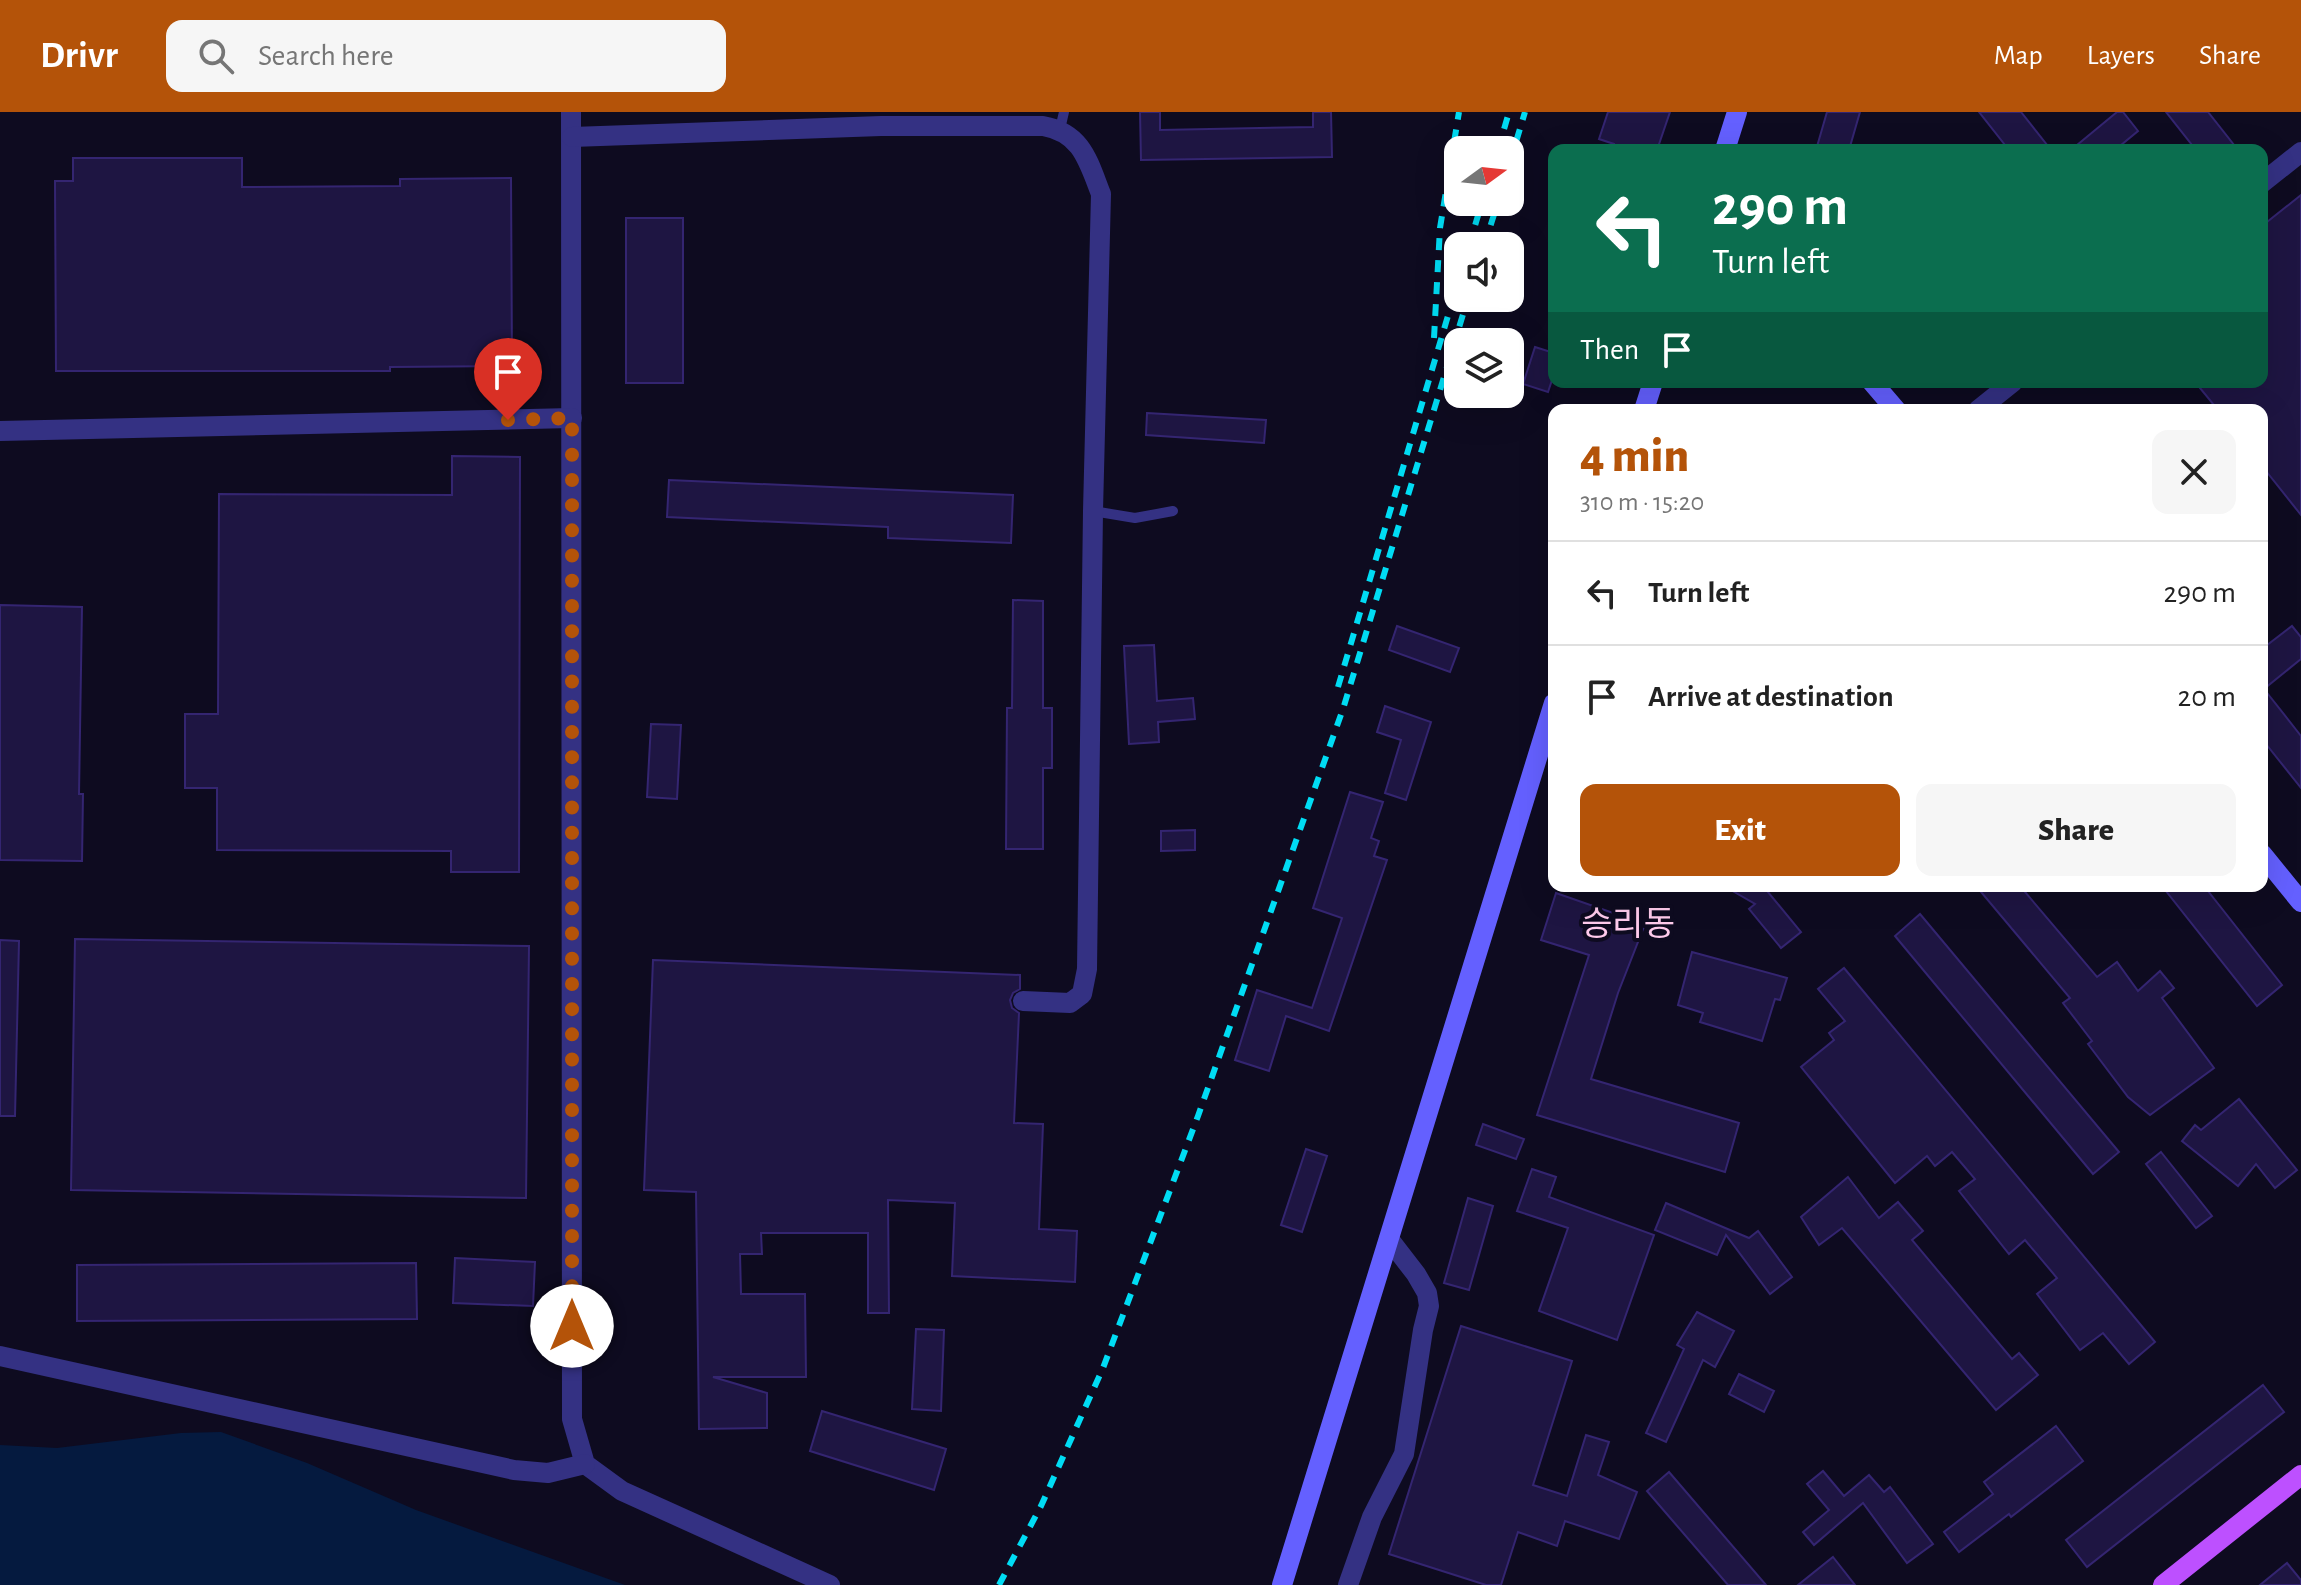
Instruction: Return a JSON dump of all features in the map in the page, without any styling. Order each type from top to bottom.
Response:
[{"type":"main road","points":[[1727,144],[1737,112]]},
{"type":"main road","points":[[1877,388],[1891,404]]},
{"type":"main road","points":[[1282,1585],[1548,722]]},
{"type":"main road","points":[[2268,861],[2301,902]]},
{"type":"main road","points":[[2163,1585],[2301,1475]]},
{"type":"street","points":[[571,112],[572,1419],[585,1464],[622,1491],[830,1585]]},
{"type":"street","points":[[881,126],[900,112]]},
{"type":"street","points":[[572,137],[881,126],[1043,126],[1062,120],[1082,147],[1101,194],[1087,969],[1082,994],[1070,1003],[1023,1001]]},
{"type":"street","points":[[2268,178],[2301,152]]},
{"type":"street","points":[[1986,404],[2006,388]]},
{"type":"street","points":[[0,431],[572,418]]},
{"type":"street","points":[[1348,1585],[1372,1517],[1404,1454],[1429,1306],[1427,1293],[1416,1274],[1389,1239]]},
{"type":"street","points":[[0,1356],[514,1470],[548,1473],[585,1464]]},
{"type":"lane","points":[[1093,511],[1135,518],[1173,511]]},
{"type":"water","points":[[221,1432],[307,1463],[416,1510],[625,1585],[0,1585],[0,1445],[57,1448],[181,1433]]},
{"type":"building","points":[[1140,112],[1160,112],[1160,130],[1313,127],[1313,112],[1331,112],[1332,157],[1141,160]]},
{"type":"building","points":[[1608,112],[1670,112],[1659,144],[1614,144],[1599,139]]},
{"type":"building","points":[[1827,112],[1860,112],[1851,144],[1818,144]]},
{"type":"building","points":[[1979,112],[2021,112],[2046,144],[2004,144]]},
{"type":"building","points":[[2117,112],[2123,112],[2138,131],[2122,144],[2078,144]]},
{"type":"building","points":[[2166,112],[2208,112],[2233,144],[2191,144]]},
{"type":"building","points":[[73,158],[242,158],[242,187],[400,186],[400,179],[511,178],[512,366],[390,367],[390,371],[56,371],[55,181],[73,181]]},
{"type":"building","points":[[2301,195],[2301,515],[2268,474],[2268,404],[2213,404],[2200,388],[2268,388],[2268,221]]},
{"type":"building","points":[[626,218],[683,218],[683,383],[626,383]]},
{"type":"building","points":[[1535,347],[1548,351],[1548,392],[1524,384]]},
{"type":"building","points":[[1147,413],[1266,420],[1264,443],[1146,435]]},
{"type":"building","points":[[452,456],[520,457],[519,872],[451,872],[451,851],[217,850],[217,788],[185,788],[185,714],[218,714],[219,494],[452,495]]},
{"type":"building","points":[[669,480],[1013,495],[1011,543],[888,538],[888,527],[667,517]]},
{"type":"building","points":[[1013,600],[1043,601],[1043,708],[1052,708],[1052,768],[1043,768],[1043,849],[1006,849],[1007,708],[1012,708]]},
{"type":"building","points":[[0,605],[82,607],[79,794],[83,794],[82,861],[0,860]]},
{"type":"building","points":[[1397,626],[1459,648],[1450,672],[1389,650]]},
{"type":"building","points":[[2292,626],[2301,637],[2301,659],[2268,686],[2268,644]]},
{"type":"building","points":[[1154,645],[1157,701],[1193,698],[1195,719],[1158,722],[1159,742],[1129,744],[1124,646]]},
{"type":"building","points":[[2268,694],[2301,736],[2301,788],[2268,747]]},
{"type":"building","points":[[1385,706],[1431,722],[1406,800],[1385,793],[1401,740],[1377,732]]},
{"type":"building","points":[[651,724],[681,725],[677,799],[647,797]]},
{"type":"building","points":[[1350,792],[1383,802],[1371,838],[1379,841],[1374,856],[1387,860],[1329,1031],[1286,1016],[1269,1071],[1235,1060],[1257,990],[1312,1008],[1342,918],[1313,908]]},
{"type":"building","points":[[1195,830],[1195,850],[1161,851],[1161,831]]},
{"type":"building","points":[[1734,892],[1768,892],[1801,932],[1781,948],[1749,909],[1755,904]]},
{"type":"building","points":[[1981,892],[2025,892],[2097,977],[2117,962],[2138,991],[2160,971],[2174,988],[2162,998],[2214,1068],[2150,1115],[2128,1097],[2088,1044],[2092,1041],[2063,1003],[2070,998]]},
{"type":"building","points":[[2167,892],[2209,892],[2282,985],[2257,1006]]},
{"type":"building","points":[[1556,893],[1645,924],[1618,993],[1591,1079],[1739,1123],[1725,1172],[1537,1115],[1589,955],[1541,940]]},
{"type":"building","points":[[1920,914],[2119,1152],[2093,1174],[1895,936]]},
{"type":"building","points":[[75,939],[529,946],[526,1198],[71,1190]]},
{"type":"building","points":[[0,940],[19,941],[15,1116],[0,1116]]},
{"type":"building","points":[[1692,952],[1787,978],[1780,1000],[1775,999],[1762,1041],[1700,1022],[1703,1013],[1678,1005]]},
{"type":"building","points":[[653,960],[1020,975],[1020,989],[1013,993],[1010,1000],[1012,1008],[1019,1013],[1014,1123],[1043,1124],[1039,1229],[1077,1231],[1075,1282],[952,1276],[955,1203],[888,1200],[889,1313],[868,1313],[868,1233],[761,1233],[762,1254],[740,1254],[741,1294],[805,1294],[806,1377],[713,1377],[767,1393],[767,1428],[699,1429],[696,1192],[644,1190]]},
{"type":"building","points":[[1844,968],[2155,1342],[2129,1364],[2103,1333],[2080,1350],[2037,1294],[2057,1278],[2025,1240],[2009,1254],[1959,1191],[1975,1179],[1952,1152],[1935,1166],[1927,1156],[1895,1183],[1801,1067],[1834,1040],[1829,1033],[1845,1021],[1818,989]]},
{"type":"building","points":[[2239,1099],[2297,1170],[2275,1188],[2256,1164],[2238,1186],[2182,1141],[2195,1125],[2201,1130]]},
{"type":"building","points":[[1483,1124],[1524,1139],[1516,1159],[1476,1145]]},
{"type":"building","points":[[1306,1149],[1327,1156],[1302,1232],[1281,1225]]},
{"type":"building","points":[[2161,1152],[2212,1216],[2196,1228],[2146,1164]]},
{"type":"building","points":[[1532,1169],[1556,1177],[1549,1197],[1654,1235],[1617,1340],[1539,1311],[1568,1228],[1517,1211]]},
{"type":"building","points":[[1848,1177],[1879,1218],[1898,1202],[1923,1231],[1912,1240],[2012,1359],[2019,1353],[2038,1375],[1996,1410],[1842,1228],[1819,1245],[1801,1217]]},
{"type":"building","points":[[1468,1198],[1493,1206],[1469,1290],[1444,1283]]},
{"type":"building","points":[[1666,1203],[1749,1238],[1758,1231],[1792,1277],[1770,1294],[1726,1235],[1717,1255],[1655,1230]]},
{"type":"building","points":[[455,1258],[535,1262],[533,1306],[453,1303]]},
{"type":"building","points":[[416,1263],[417,1319],[77,1321],[77,1265]]},
{"type":"building","points":[[1697,1312],[1734,1331],[1715,1367],[1703,1360],[1666,1442],[1646,1433],[1684,1349],[1677,1345]]},
{"type":"building","points":[[1461,1326],[1572,1361],[1533,1485],[1567,1496],[1586,1435],[1609,1442],[1598,1475],[1637,1492],[1619,1539],[1565,1521],[1557,1546],[1518,1532],[1501,1585],[1486,1585],[1389,1554]]},
{"type":"building","points":[[916,1329],[944,1330],[941,1411],[912,1409]]},
{"type":"building","points":[[1739,1374],[1774,1391],[1764,1412],[1729,1394]]},
{"type":"building","points":[[2263,1385],[2284,1412],[2087,1567],[2066,1540]]},
{"type":"building","points":[[822,1411],[946,1449],[934,1490],[810,1451]]},
{"type":"building","points":[[2056,1426],[2083,1461],[2011,1517],[2009,1514],[1959,1552],[1944,1532],[1993,1494],[1984,1482]]},
{"type":"building","points":[[1823,1471],[1844,1496],[1869,1475],[1884,1492],[1890,1487],[1933,1544],[1907,1563],[1863,1503],[1814,1545],[1803,1532],[1829,1510],[1807,1484]]},
{"type":"building","points":[[1669,1472],[1766,1585],[1728,1585],[1647,1491]]},
{"type":"building","points":[[1833,1557],[1855,1585],[1798,1585]]},
{"type":"building","points":[[2287,1563],[2301,1580],[2301,1585],[2260,1585]]},
{"type":"railway","points":[[1434,338],[1440,228],[1459,112]]},
{"type":"railway","points":[[1502,136],[1509,112]]},
{"type":"railway","points":[[1518,136],[1525,112]]},
{"type":"railway","points":[[1473,232],[1478,216]]},
{"type":"railway","points":[[1488,232],[1494,216]]},
{"type":"railway","points":[[1338,687],[1449,312]]},
{"type":"railway","points":[[999,1585],[1041,1506],[1103,1368],[1198,1116],[1343,709],[1464,312]]},
{"type":"district","name":"승리동","points":[[1628,925]]},
{"type":"route","points":[[508,420],[572,418],[572,1326]]}]
